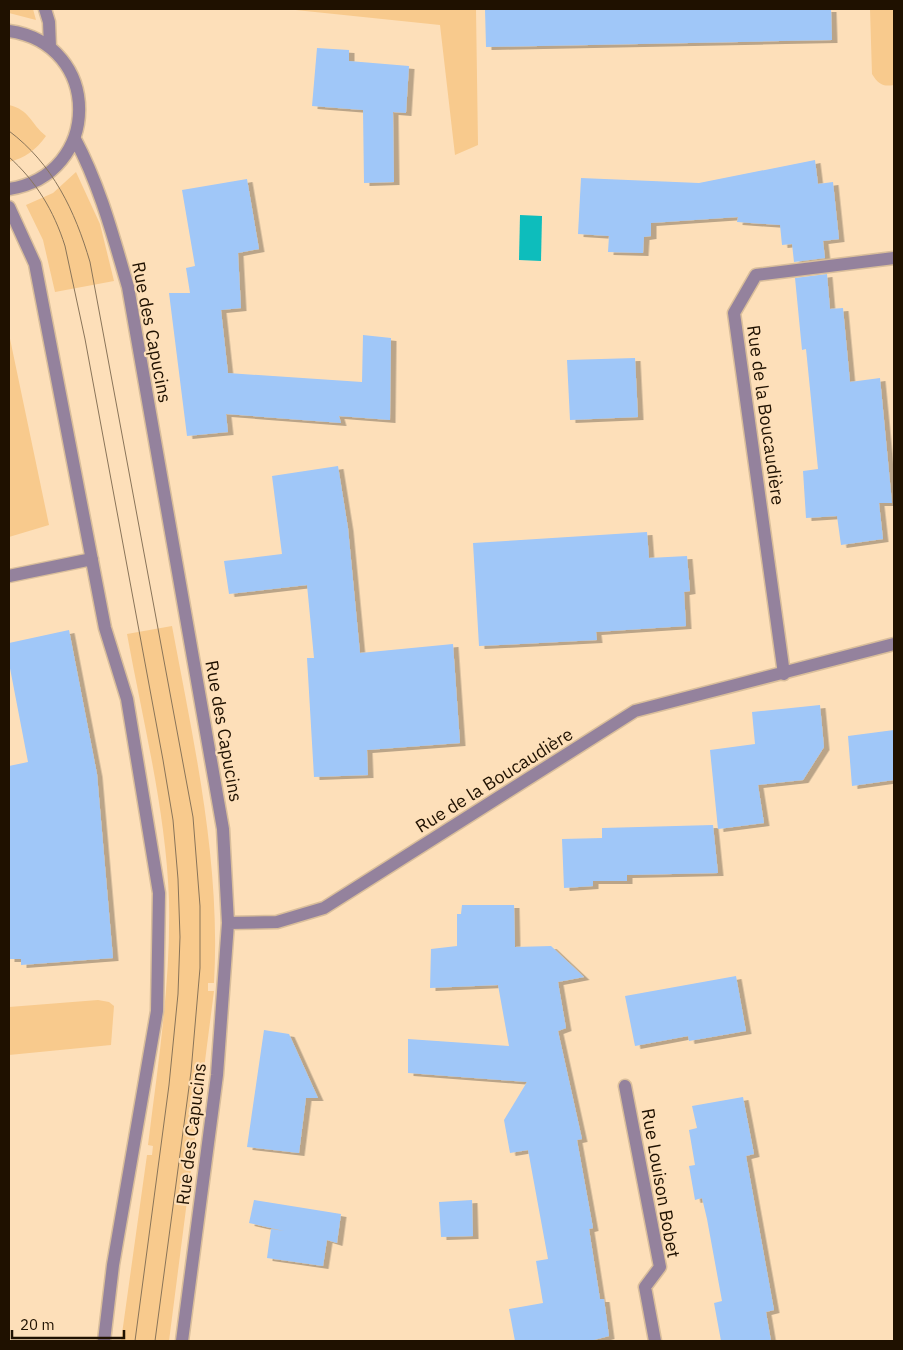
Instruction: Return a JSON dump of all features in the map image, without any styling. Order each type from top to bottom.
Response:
[{"type":"street","points":[[45,9],[50,47]]},
{"type":"street","points":[[9,31],[28,36],[50,47],[64,62],[78,89],[79,119],[75,138],[65,156],[50,172],[34,182],[9,189]]},
{"type":"street","name":"Rue des Capucins","points":[[75,138],[91,170],[107,215],[128,287],[223,829],[228,923],[217,1075],[182,1341]]},
{"type":"street","points":[[9,207],[35,264],[104,628],[127,699],[159,893],[157,1011],[113,1265],[104,1341]]},
{"type":"street","name":"Rue de la Boucaudière","points":[[784,674],[734,313],[756,275],[894,258]]},
{"type":"street","points":[[9,576],[92,559]]},
{"type":"street","name":"Rue de la Boucaudière","points":[[228,923],[277,922],[324,908],[635,711],[894,644]]},
{"type":"street","name":"Rue Louison Bobet","points":[[626,1086],[660,1267],[645,1288],[654,1341]]},
{"type":"shaded area","points":[[9,9],[33,9],[36,20],[9,13]]},
{"type":"shaded area","points":[[286,9],[476,9],[478,145],[455,155],[440,25]]},
{"type":"shaded area","points":[[870,9],[894,9],[894,85],[887,86],[881,84],[872,74]]},
{"type":"shaded area","points":[[9,105],[16,107],[26,114],[46,136],[30,153],[9,162]]},
{"type":"shaded area","points":[[76,172],[100,224],[114,281],[55,292],[43,240],[26,205],[53,193]]},
{"type":"shaded area","points":[[9,334],[49,525],[9,537]]},
{"type":"shaded area","points":[[172,626],[197,759],[210,848],[215,938],[214,983],[208,983],[208,991],[214,991],[169,1341],[121,1341],[147,1155],[152,1155],[153,1146],[148,1145],[163,1023],[169,931],[167,867],[159,800],[127,634]]},
{"type":"shaded area","points":[[98,1000],[109,1002],[114,1006],[111,1045],[9,1055],[9,1007]]},
{"type":"water","points":[[520,215],[542,216],[541,261],[519,260]]},
{"type":"building","points":[[485,9],[831,9],[832,40],[486,47]]},
{"type":"building","points":[[317,48],[349,50],[349,61],[409,66],[406,113],[393,112],[394,182],[364,183],[363,110],[312,106]]},
{"type":"building","points":[[815,160],[818,184],[833,182],[839,239],[823,241],[825,258],[794,262],[792,244],[782,245],[780,225],[737,222],[738,217],[651,223],[651,236],[644,237],[643,253],[608,252],[609,236],[578,234],[581,178],[699,183]]},
{"type":"building","points":[[247,179],[259,249],[238,253],[241,308],[221,310],[228,373],[362,382],[363,335],[391,338],[390,420],[339,416],[341,423],[226,414],[228,432],[187,436],[169,293],[190,293],[186,268],[195,266],[182,190]]},
{"type":"building","points":[[827,274],[830,309],[843,308],[850,382],[880,378],[892,503],[879,503],[883,539],[841,545],[837,516],[806,518],[803,471],[818,469],[806,349],[802,350],[795,278]]},
{"type":"building","points":[[635,358],[638,417],[570,420],[567,360]]},
{"type":"building","points":[[338,466],[348,528],[360,653],[453,644],[460,743],[367,750],[368,775],[314,777],[307,658],[314,658],[307,585],[229,594],[224,561],[282,554],[272,476]]},
{"type":"building","points":[[647,532],[649,558],[687,556],[690,591],[684,592],[686,626],[596,632],[597,640],[479,646],[473,543]]},
{"type":"building","points":[[69,630],[97,774],[113,958],[21,965],[21,959],[9,959],[9,766],[28,762],[9,663],[9,643]]},
{"type":"building","points":[[820,705],[824,747],[803,780],[758,785],[764,823],[718,829],[710,750],[755,744],[752,712]]},
{"type":"building","points":[[894,730],[894,780],[852,786],[848,736]]},
{"type":"building","points":[[713,825],[718,873],[627,875],[627,881],[593,881],[593,886],[564,888],[562,839],[602,838],[602,828]]},
{"type":"building","points":[[462,905],[514,905],[515,947],[551,946],[584,977],[558,982],[566,1028],[558,1031],[582,1139],[577,1140],[593,1228],[589,1229],[600,1299],[604,1299],[609,1336],[590,1341],[515,1341],[509,1309],[543,1303],[536,1261],[548,1259],[528,1150],[510,1153],[504,1120],[527,1082],[408,1073],[408,1039],[509,1046],[498,985],[430,988],[431,949],[457,946],[457,914],[461,914]]},
{"type":"building","points":[[736,976],[746,1031],[689,1041],[688,1036],[635,1046],[625,996]]},
{"type":"building","points":[[264,1030],[289,1034],[318,1098],[306,1098],[299,1153],[247,1147]]},
{"type":"building","points":[[743,1097],[754,1154],[746,1156],[774,1310],[766,1312],[771,1341],[721,1341],[714,1303],[722,1301],[702,1198],[695,1200],[689,1166],[695,1165],[689,1130],[697,1128],[692,1106]]},
{"type":"building","points":[[254,1200],[341,1214],[337,1243],[327,1240],[323,1266],[267,1258],[271,1229],[284,1231],[249,1223]]},
{"type":"building","points":[[472,1200],[473,1236],[441,1237],[439,1202]]},
{"type":"tram line","points":[[9,131],[38,158],[60,190],[77,225],[90,262],[193,817],[200,906],[200,968],[191,1072],[155,1341]]},
{"type":"tram line","points":[[9,157],[28,176],[43,197],[61,233],[65,246],[85,339],[173,820],[180,937],[178,994],[169,1085],[135,1341]]}]
